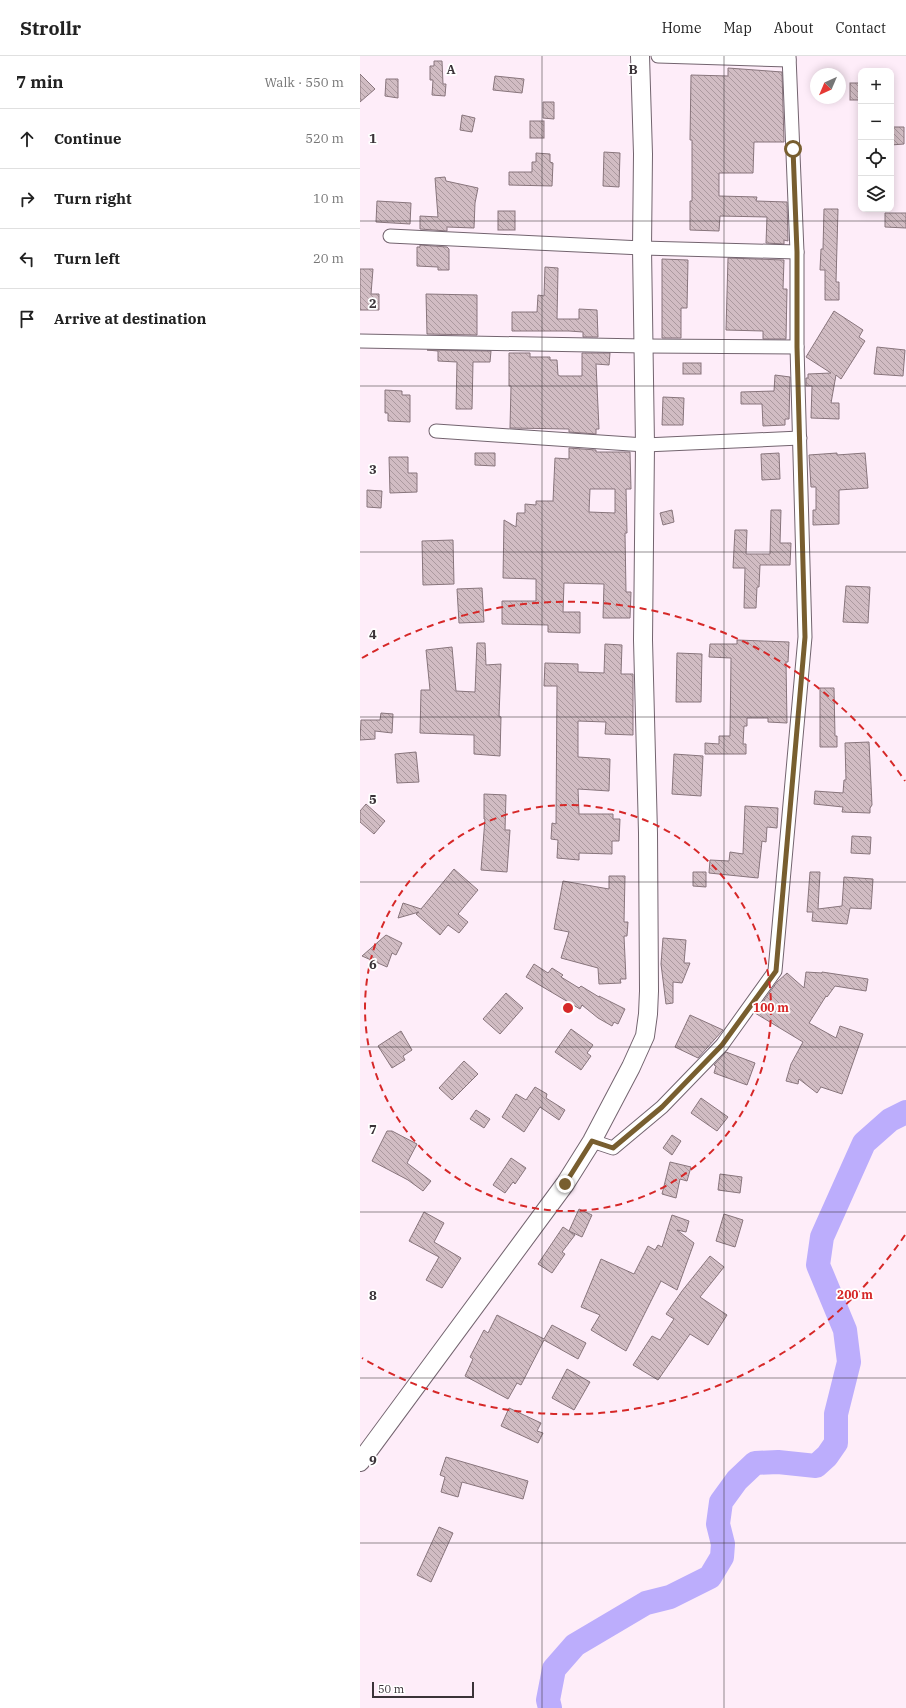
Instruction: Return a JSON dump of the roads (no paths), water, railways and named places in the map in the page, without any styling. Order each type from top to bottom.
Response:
[{"type":"street","points":[[360,1462],[565,1184],[592,1141],[631,1067],[644,1036],[648,1014],[648,833],[643,640],[645,445],[642,248],[643,154],[640,56]]},
{"type":"street","points":[[592,1141],[613,1148],[662,1107],[722,1045],[776,971],[805,637],[797,347],[797,252],[789,58],[658,56]]},
{"type":"street","points":[[390,236],[642,248],[797,252]]},
{"type":"street","points":[[360,341],[797,347]]},
{"type":"street","points":[[436,431],[645,445],[800,438]]},
{"type":"waterway","points":[[550,1708],[548,1700],[554,1669],[575,1645],[646,1603],[670,1597],[710,1577],[722,1557],[723,1544],[718,1524],[721,1502],[737,1480],[755,1463],[778,1462],[816,1466],[827,1456],[836,1443],[836,1414],[849,1362],[845,1330],[818,1265],[822,1237],[864,1143],[890,1120],[906,1112]]}]
